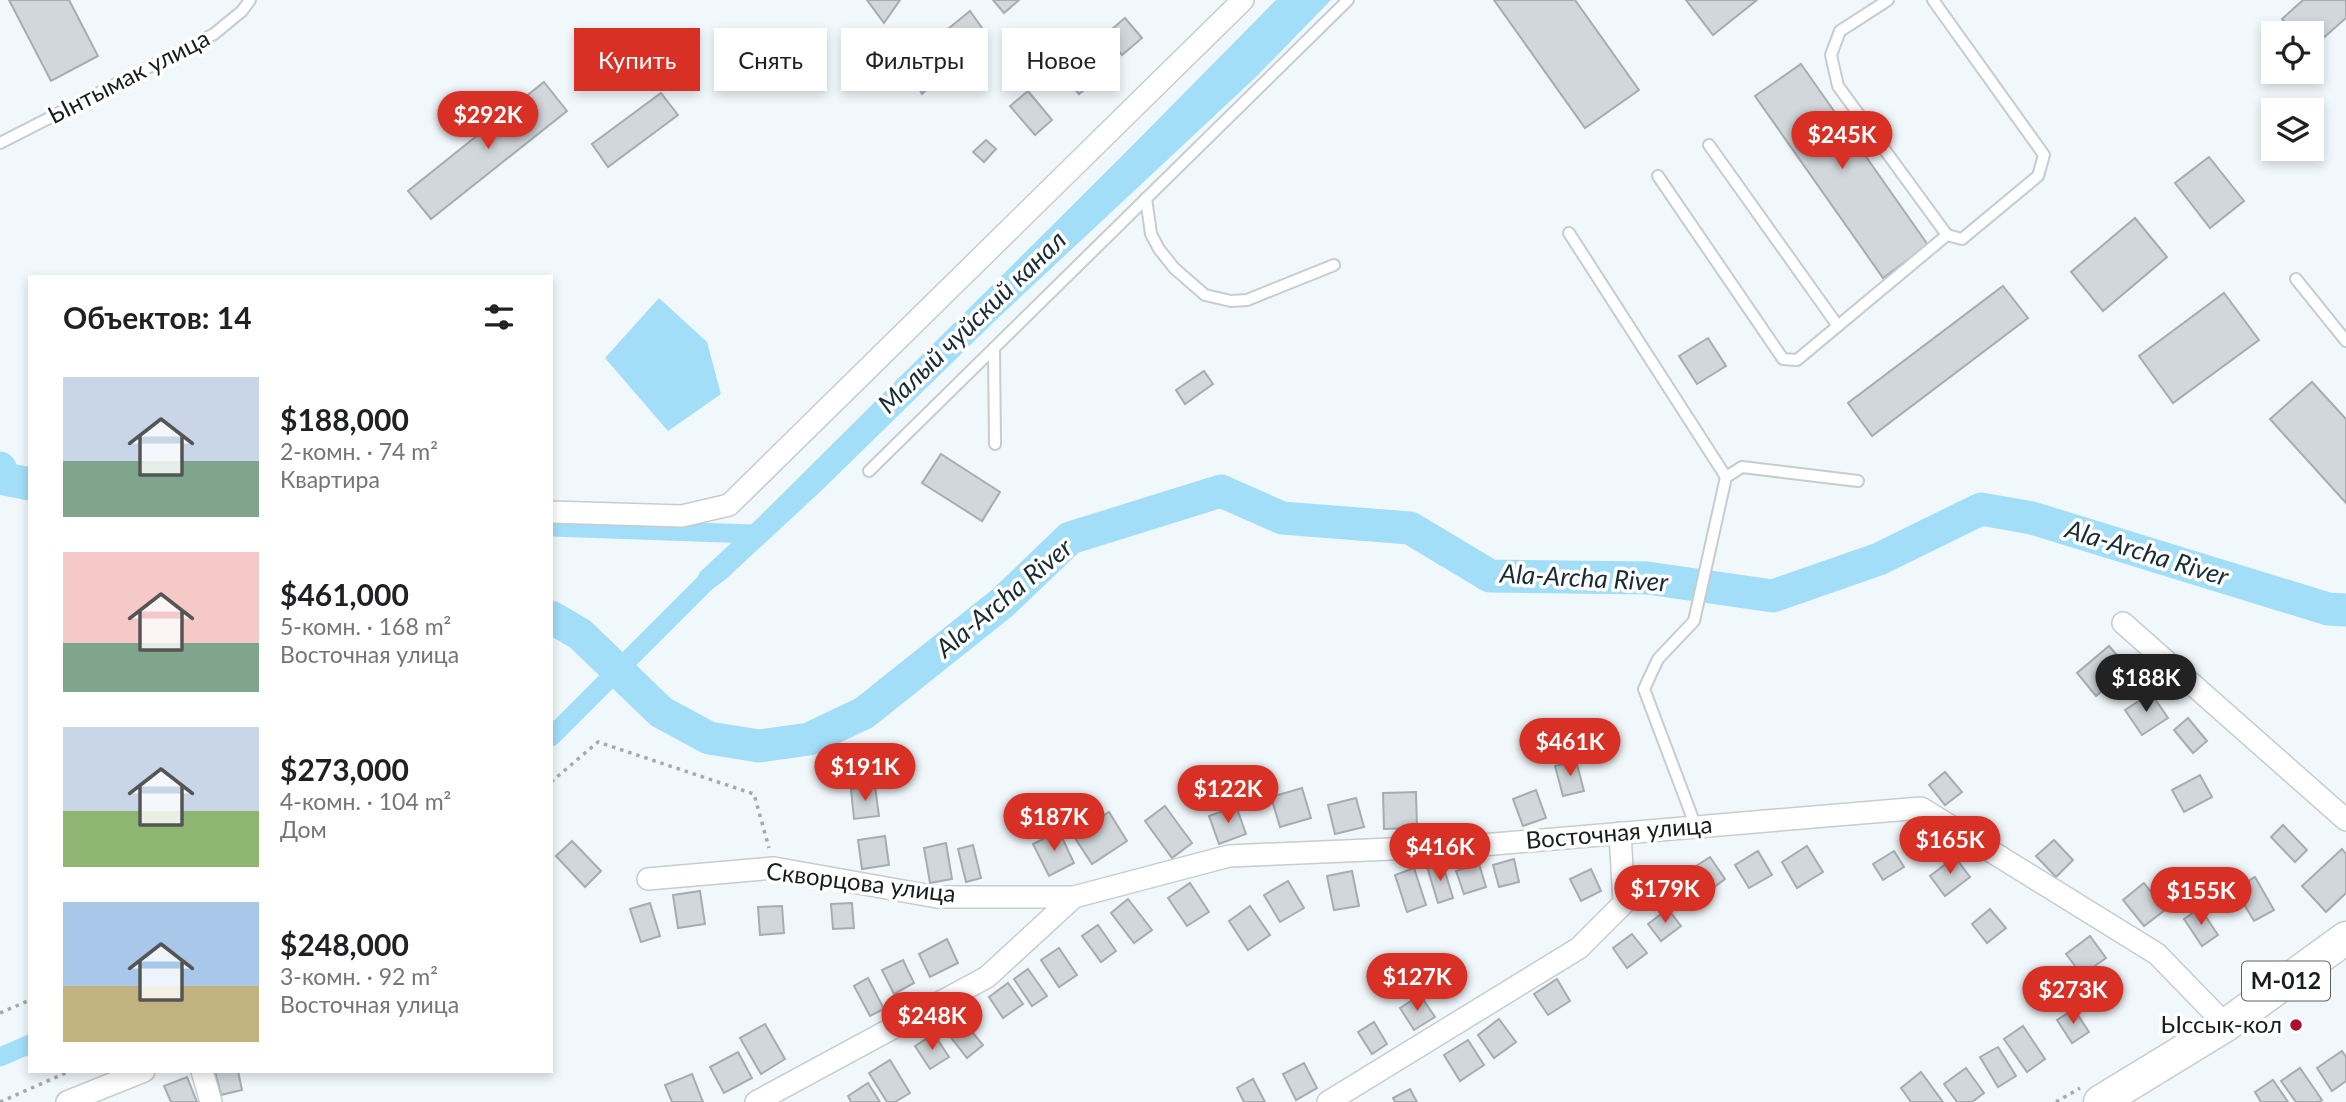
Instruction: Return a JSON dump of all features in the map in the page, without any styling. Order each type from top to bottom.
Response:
[{"type":"main road","name":"М-012","points":[[2100,1102],[2226,1025],[2346,938]]},
{"type":"street","points":[[553,512],[682,516],[729,505],[1243,0]]},
{"type":"street","points":[[2123,624],[2346,820]]},
{"type":"street","name":"Восточная улица","points":[[756,1102],[987,977],[1074,897],[1229,856],[1482,845],[1921,808],[2157,954],[2226,1025]]},
{"type":"street","points":[[1328,1102],[1578,948],[1624,903],[1620,833]]},
{"type":"street","name":"Скворцова улица","points":[[648,879],[774,868],[937,897],[1074,897]]},
{"type":"street","points":[[67,1102],[140,1073]]},
{"type":"street","points":[[203,1073],[211,1102]]},
{"type":"lane","name":"Ынтымак улица","points":[[0,143],[214,34],[250,0]]},
{"type":"lane","points":[[869,471],[1348,0]]},
{"type":"lane","points":[[1888,0],[1839,31],[1831,55],[1838,86],[1947,235],[1962,239],[2038,176],[2044,155],[1933,0]]},
{"type":"lane","points":[[1709,145],[1838,326]]},
{"type":"lane","points":[[1658,176],[1783,359],[1797,360],[1947,235]]},
{"type":"lane","points":[[1146,198],[1151,234],[1159,249],[1174,268],[1205,295],[1231,301],[1247,300],[1334,265]]},
{"type":"lane","points":[[1569,233],[1726,477],[1694,621],[1658,659],[1644,689],[1696,827]]},
{"type":"lane","points":[[2296,279],[2346,341]]},
{"type":"lane","points":[[994,348],[995,444]]},
{"type":"lane","points":[[1726,477],[1742,467],[1858,481]]},
{"type":"path","points":[[553,780],[598,743],[754,794],[774,868]]},
{"type":"path","points":[[0,1013],[28,1001]]},
{"type":"path","points":[[0,1102],[65,1073]]},
{"type":"water","name":"Малый чуйский канал","points":[[1276,0],[1331,0],[1256,77],[997,319],[821,491],[726,579],[703,596],[693,587],[700,572],[758,518]]},
{"type":"water","points":[[659,298],[707,342],[721,394],[668,431],[605,358]]},
{"type":"building","points":[[9,0],[69,0],[98,56],[51,81]]},
{"type":"building","points":[[867,0],[900,0],[884,23]]},
{"type":"building","points":[[993,0],[1019,0],[1004,13]]},
{"type":"building","points":[[1494,0],[1575,0],[1639,90],[1585,128]]},
{"type":"building","points":[[1686,0],[1757,0],[1713,35]]},
{"type":"building","points":[[2303,0],[2346,0],[2346,18],[2324,37],[2324,21],[2282,19]]},
{"type":"building","points":[[970,11],[982,28],[949,28]]},
{"type":"building","points":[[1125,18],[1142,38],[1122,55],[1120,28],[1113,28]]},
{"type":"building","points":[[1801,64],[1928,245],[1883,278],[1755,96]]},
{"type":"building","points":[[544,82],[567,111],[431,219],[408,191]]},
{"type":"building","points":[[1028,91],[1052,120],[1035,135],[1010,106]]},
{"type":"building","points":[[661,93],[678,115],[608,167],[592,144]]},
{"type":"building","points":[[986,140],[996,149],[984,162],[973,152]]},
{"type":"building","points":[[2209,157],[2244,201],[2210,228],[2175,183]]},
{"type":"building","points":[[2135,218],[2167,257],[2103,311],[2071,272]]},
{"type":"building","points":[[2003,286],[2028,318],[1872,436],[1848,403]]},
{"type":"building","points":[[2224,293],[2259,340],[2173,403],[2139,356]]},
{"type":"building","points":[[1708,338],[1726,366],[1697,384],[1679,356]]},
{"type":"building","points":[[1204,371],[1213,384],[1185,404],[1176,390]]},
{"type":"building","points":[[2312,382],[2346,419],[2346,503],[2270,419]]},
{"type":"building","points":[[941,454],[1000,492],[982,521],[922,483]]},
{"type":"building","points":[[2109,646],[2128,668],[2096,696],[2077,673]]},
{"type":"building","points":[[2151,693],[2168,718],[2142,735],[2125,710]]},
{"type":"building","points":[[2188,718],[2207,741],[2193,753],[2174,730]]},
{"type":"building","points":[[1576,761],[1584,791],[1563,796],[1555,766]]},
{"type":"building","points":[[1945,772],[1962,792],[1945,805],[1929,785]]},
{"type":"building","points":[[2200,775],[2212,797],[2184,812],[2172,790]]},
{"type":"building","points":[[875,786],[879,816],[854,819],[851,789]]},
{"type":"building","points":[[1302,788],[1311,818],[1280,827],[1271,797]]},
{"type":"building","points":[[1536,790],[1546,818],[1523,826],[1513,799]]},
{"type":"building","points":[[1416,792],[1417,828],[1384,829],[1383,793]]},
{"type":"building","points":[[1356,798],[1364,827],[1335,834],[1328,805]]},
{"type":"building","points":[[1165,806],[1192,843],[1172,858],[1145,821]]},
{"type":"building","points":[[1236,806],[1246,834],[1219,844],[1209,816]]},
{"type":"building","points":[[1109,812],[1127,841],[1092,864],[1073,835]]},
{"type":"building","points":[[2283,825],[2307,850],[2295,862],[2271,837]]},
{"type":"building","points":[[1059,831],[1074,863],[1049,876],[1033,844]]},
{"type":"building","points":[[885,836],[889,865],[862,869],[858,840]]},
{"type":"building","points":[[2054,840],[2073,860],[2056,877],[2036,856]]},
{"type":"building","points":[[572,841],[601,871],[585,887],[556,856]]},
{"type":"building","points":[[946,843],[952,879],[930,883],[924,848]]},
{"type":"building","points":[[973,845],[981,878],[966,882],[958,849]]},
{"type":"building","points":[[1807,846],[1823,872],[1797,888],[1782,862]]},
{"type":"building","points":[[2342,849],[2346,854],[2346,893],[2326,912],[2302,886]]},
{"type":"building","points":[[1758,851],[1772,875],[1749,888],[1735,865]]},
{"type":"building","points":[[1894,851],[1904,867],[1883,880],[1873,864]]},
{"type":"building","points":[[1710,857],[1725,879],[1709,891],[1693,868]]},
{"type":"building","points":[[1955,857],[1970,877],[1945,896],[1930,876]]},
{"type":"building","points":[[1514,859],[1519,882],[1499,887],[1493,865]]},
{"type":"building","points":[[1442,862],[1453,898],[1438,903],[1427,867]]},
{"type":"building","points":[[1479,864],[1486,887],[1464,894],[1456,871]]},
{"type":"building","points":[[1414,868],[1426,905],[1407,912],[1395,875]]},
{"type":"building","points":[[1591,869],[1601,891],[1581,901],[1570,879]]},
{"type":"building","points":[[1352,871],[1359,906],[1334,910],[1327,876]]},
{"type":"building","points":[[1669,875],[1682,894],[1664,908],[1650,889]]},
{"type":"building","points":[[2255,877],[2274,910],[2254,921],[2235,889]]},
{"type":"building","points":[[1288,881],[1304,908],[1280,922],[1264,895]]},
{"type":"building","points":[[1190,883],[1209,912],[1187,926],[1168,898]]},
{"type":"building","points":[[2144,883],[2165,910],[2144,926],[2123,900]]},
{"type":"building","points":[[700,891],[705,924],[678,928],[673,895]]},
{"type":"building","points":[[1128,899],[1152,930],[1134,943],[1111,913]]},
{"type":"building","points":[[650,903],[660,936],[641,942],[630,909]]},
{"type":"building","points":[[852,903],[854,928],[833,929],[831,904]]},
{"type":"building","points":[[782,906],[784,933],[760,935],[758,907]]},
{"type":"building","points":[[1250,906],[1270,935],[1248,950],[1229,921]]},
{"type":"building","points":[[2200,908],[2218,935],[2202,946],[2184,919]]},
{"type":"building","points":[[1668,909],[1681,926],[1661,941],[1648,924]]},
{"type":"building","points":[[1990,909],[2006,928],[1987,943],[1972,924]]},
{"type":"building","points":[[1098,925],[1116,951],[1101,962],[1082,936]]},
{"type":"building","points":[[1632,934],[1647,953],[1627,968],[1613,948]]},
{"type":"building","points":[[2090,936],[2106,958],[2082,975],[2066,954]]},
{"type":"building","points":[[947,939],[958,963],[930,977],[919,954]]},
{"type":"building","points":[[1059,948],[1077,975],[1059,987],[1041,960]]},
{"type":"building","points":[[903,960],[914,983],[894,994],[882,970]]},
{"type":"building","points":[[1028,969],[1047,996],[1032,1006],[1014,979]]},
{"type":"building","points":[[868,978],[884,1009],[870,1016],[854,986]]},
{"type":"building","points":[[1557,979],[1570,1001],[1548,1015],[1534,994]]},
{"type":"building","points":[[1008,983],[1023,1004],[1003,1018],[989,997]]},
{"type":"building","points":[[1420,995],[1435,1017],[1414,1030],[1400,1008]]},
{"type":"building","points":[[2074,1009],[2089,1032],[2072,1043],[2057,1020]]},
{"type":"building","points":[[960,1017],[983,1045],[967,1058],[945,1030]]},
{"type":"building","points":[[1499,1019],[1516,1042],[1494,1058],[1478,1035]]},
{"type":"building","points":[[1374,1022],[1387,1044],[1372,1054],[1358,1032]]},
{"type":"building","points":[[765,1024],[785,1059],[761,1074],[740,1038]]},
{"type":"building","points":[[2023,1026],[2045,1059],[2027,1072],[2004,1039]]},
{"type":"building","points":[[934,1034],[949,1057],[930,1069],[915,1046]]},
{"type":"building","points":[[1468,1040],[1484,1065],[1460,1081],[1444,1055]]},
{"type":"building","points":[[1998,1047],[2016,1076],[1998,1087],[1980,1057]]},
{"type":"building","points":[[2342,1051],[2346,1057],[2346,1081],[2332,1091],[2317,1068]]},
{"type":"building","points":[[738,1052],[752,1078],[724,1093],[710,1067]]},
{"type":"building","points":[[890,1060],[910,1093],[895,1102],[887,1102],[869,1073]]},
{"type":"building","points":[[1304,1063],[1317,1088],[1296,1100],[1283,1074]]},
{"type":"building","points":[[1966,1068],[1984,1093],[1972,1102],[1957,1102],[1944,1084]]},
{"type":"building","points":[[2300,1068],[2322,1100],[2319,1102],[2296,1102],[2281,1081]]},
{"type":"building","points":[[1921,1072],[1943,1102],[1911,1102],[1901,1088]]},
{"type":"building","points":[[216,1073],[238,1073],[242,1090],[221,1095]]},
{"type":"building","points":[[692,1074],[703,1102],[672,1102],[665,1085]]},
{"type":"building","points":[[187,1077],[197,1102],[171,1102],[164,1086]]},
{"type":"building","points":[[1253,1079],[1265,1102],[1244,1102],[1237,1088]]},
{"type":"building","points":[[2273,1080],[2288,1102],[2261,1102],[2255,1092]]},
{"type":"building","points":[[868,1083],[880,1102],[851,1102],[848,1096]]},
{"type":"building","points":[[1410,1089],[1417,1102],[1395,1102],[1393,1098]]},
{"type":"waterway","name":"Ala-Archa River","points":[[0,468],[5,479],[28,484]]},
{"type":"waterway","name":"Ala-Archa River","points":[[553,618],[580,634],[661,712],[709,738],[759,746],[809,739],[864,713],[1002,603],[1070,538],[1221,491],[1282,518],[1410,528],[1490,576],[1647,578],[1773,596],[1879,559],[1981,509],[2032,518],[2328,609],[2346,610]]},
{"type":"waterway","points":[[553,527],[753,534]]},
{"type":"waterway","points":[[553,735],[716,572]]},
{"type":"waterway","points":[[0,1057],[28,1045]]},
{"type":"place","name":"Ыссык-кол","points":[[2296,1025]]}]
